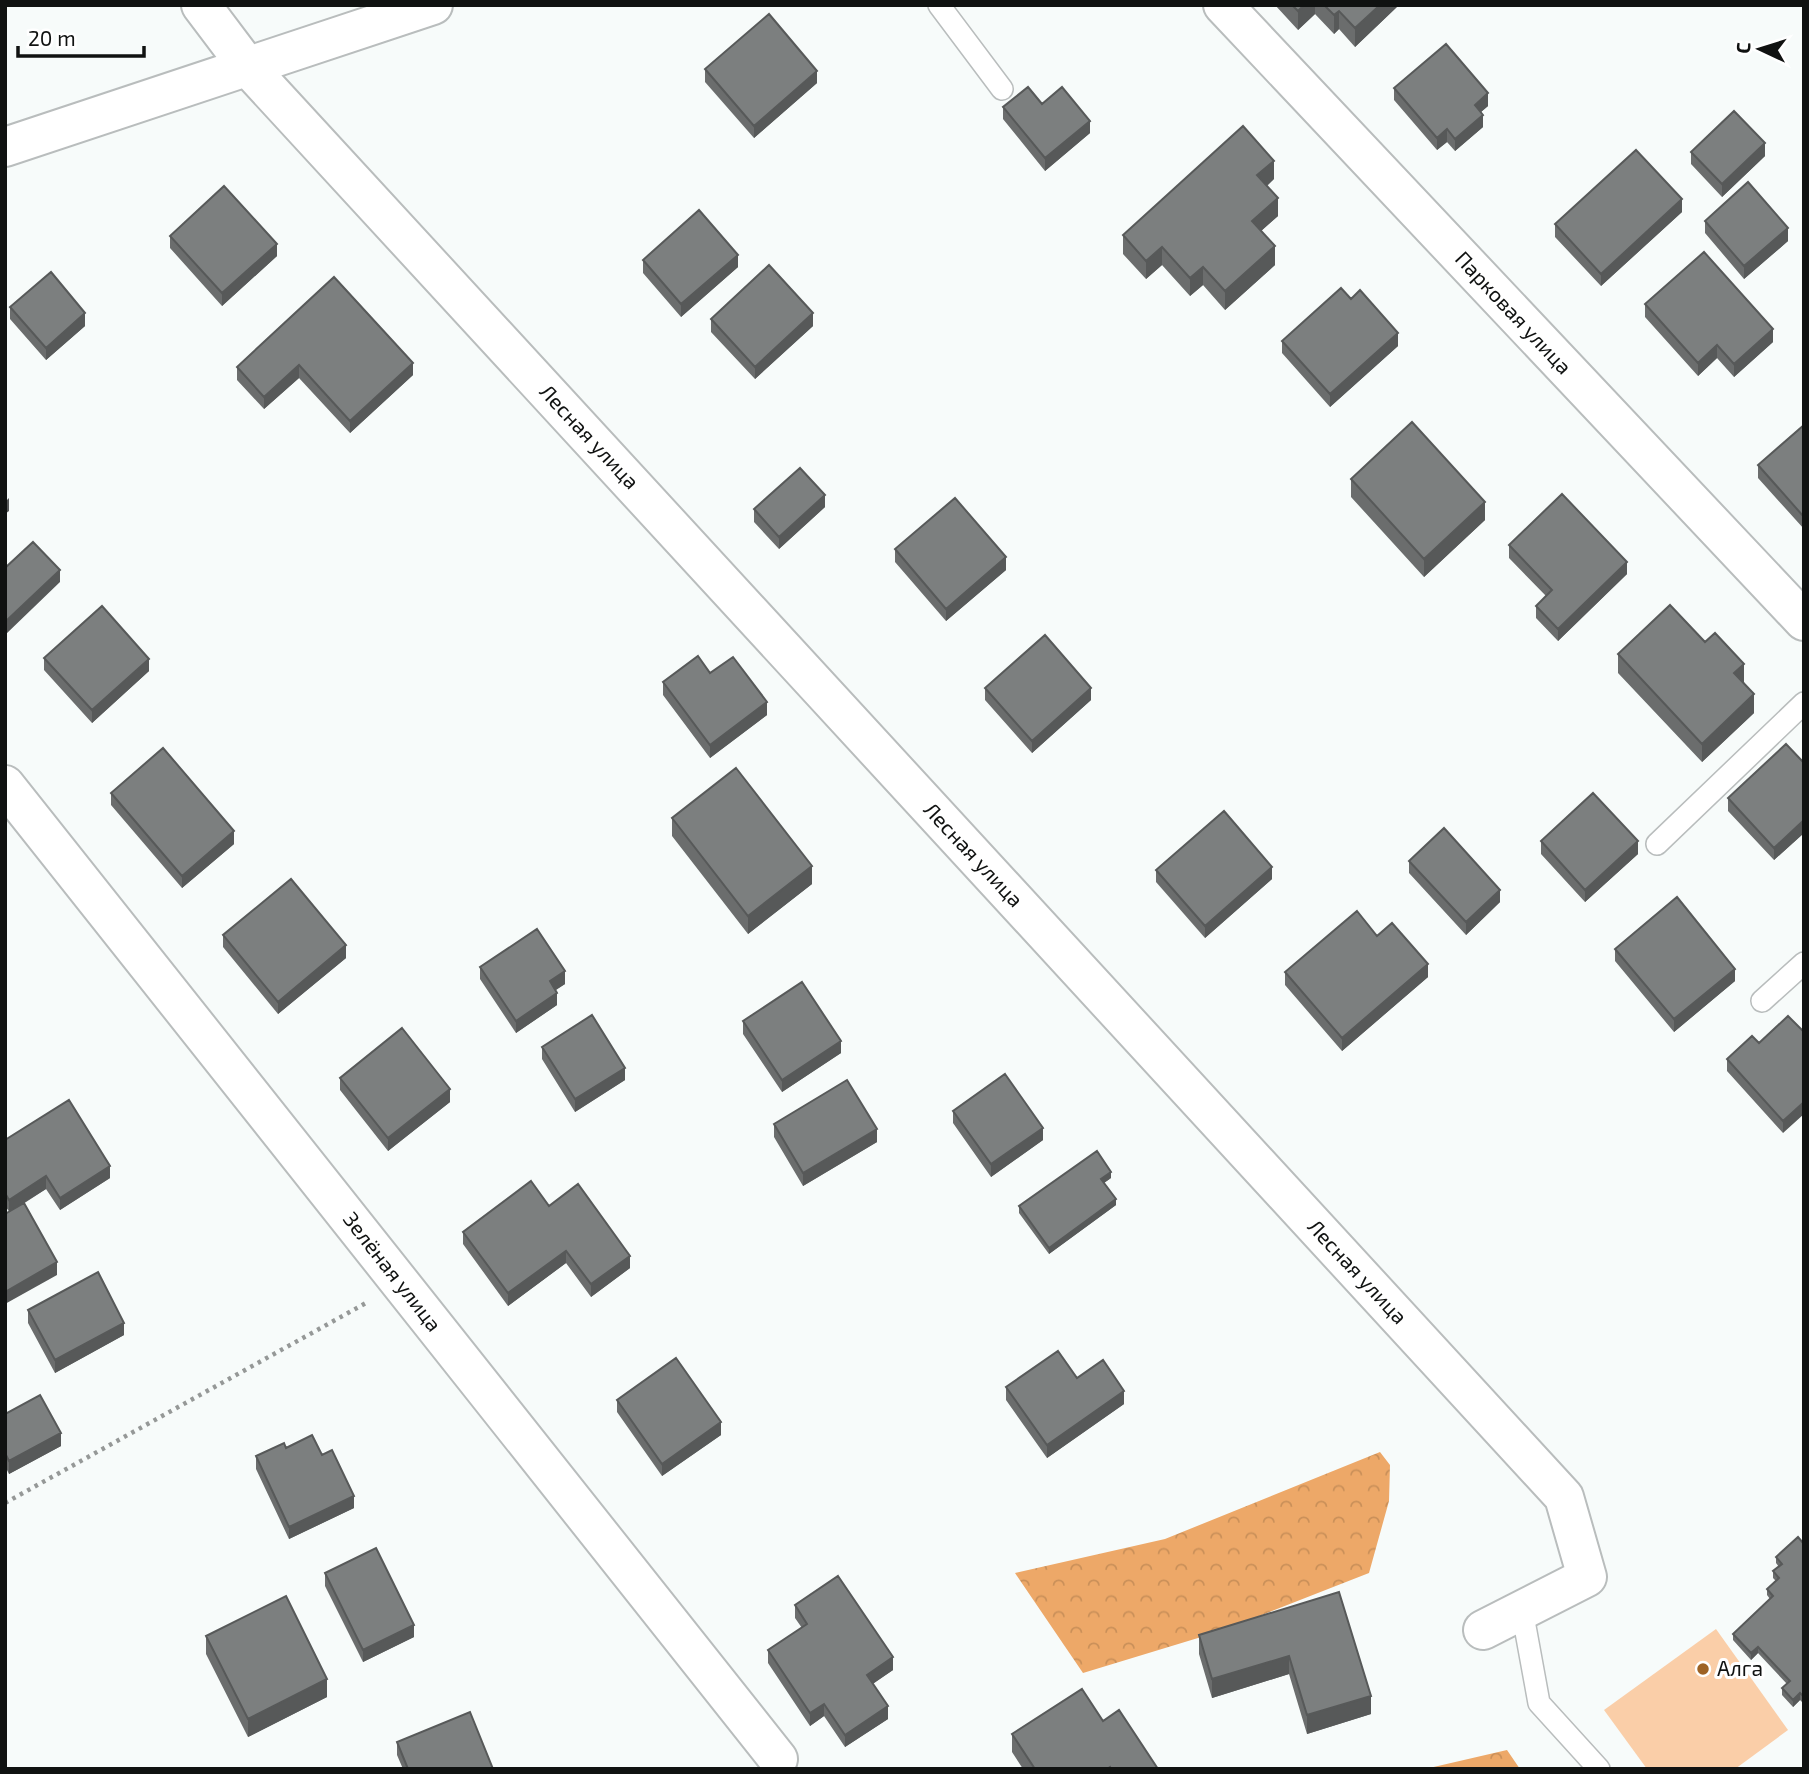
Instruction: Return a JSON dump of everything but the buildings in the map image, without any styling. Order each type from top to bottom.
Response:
[{"type":"street","points":[[201,5],[247,66]]},
{"type":"street","points":[[5,147],[433,5]]},
{"type":"street","name":"Парковая улица","points":[[1223,5],[1804,621]]},
{"type":"street","name":"Лесная улица","points":[[247,66],[1564,1497],[1587,1577],[1483,1630]]},
{"type":"street","name":"Зелёная улица","points":[[5,785],[778,1759]]},
{"type":"lane","points":[[939,5],[1002,89]]},
{"type":"lane","points":[[1657,844],[1804,703]]},
{"type":"lane","points":[[1762,1001],[1804,962]]},
{"type":"lane","points":[[1522,1610],[1539,1703],[1599,1769]]},
{"type":"path","points":[[5,1503],[401,1284]]},
{"type":"green space","points":[[1380,1452],[1390,1465],[1389,1501],[1369,1573],[1221,1631],[1083,1673],[1015,1573],[1165,1539]]},
{"type":"green space","points":[[1507,1750],[1520,1769],[1425,1769]]},
{"type":"shaded area","name":"Алга","points":[[1716,1629],[1788,1730],[1735,1769],[1647,1769],[1604,1710]]},
{"type":"place","name":"Алга","points":[[1703,1669]]}]
